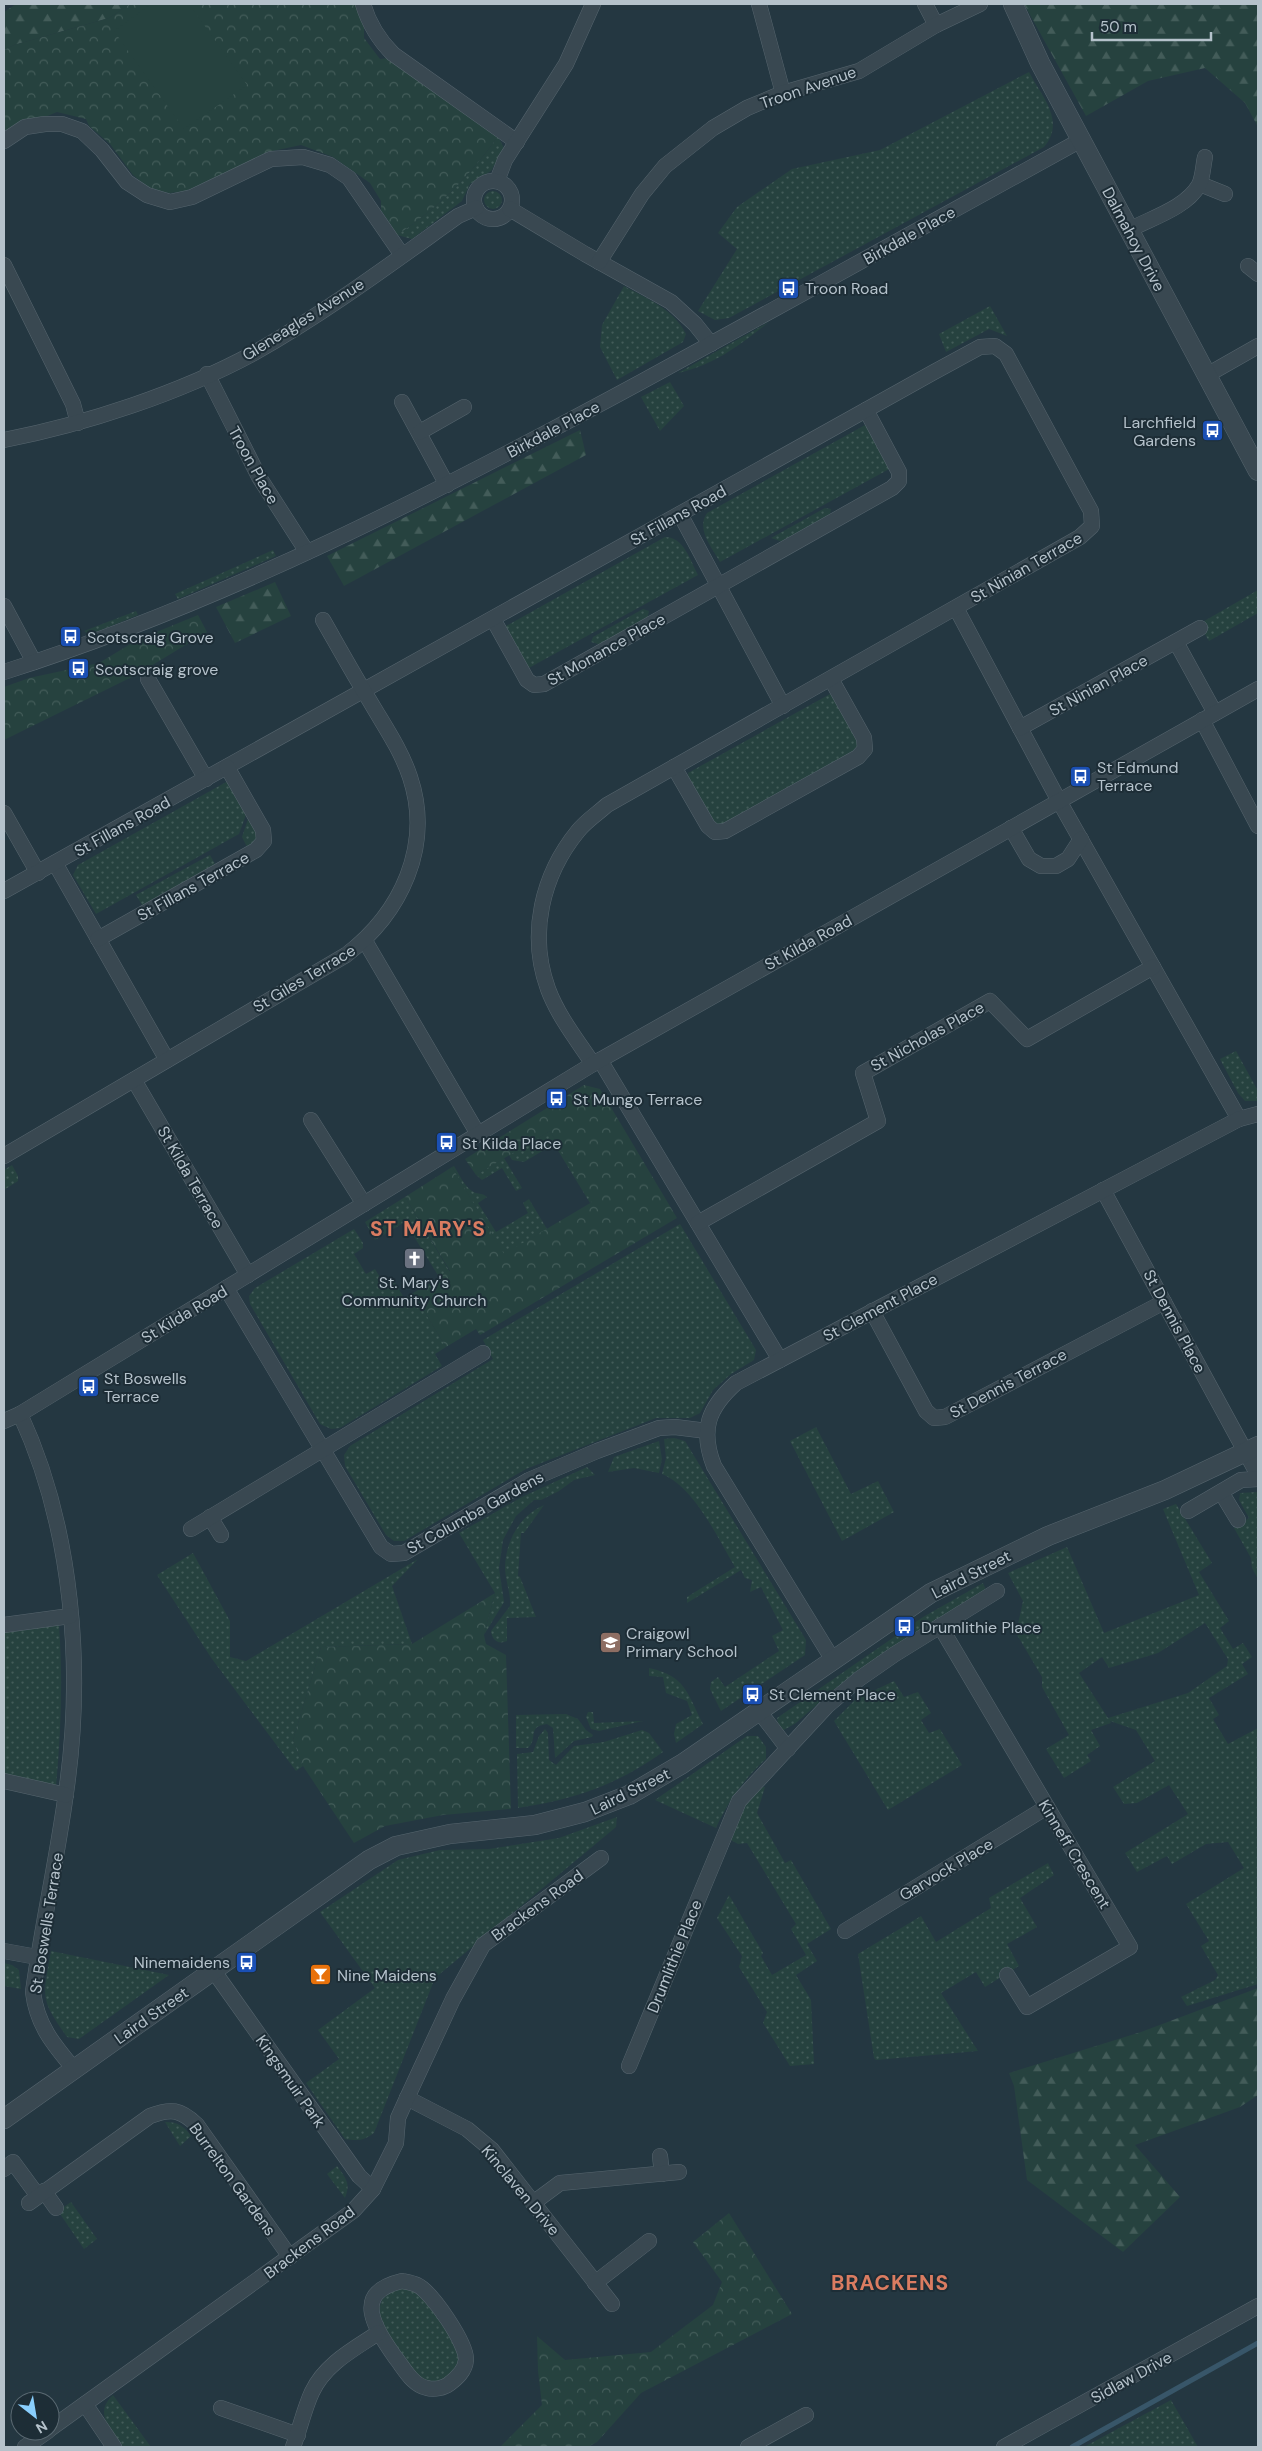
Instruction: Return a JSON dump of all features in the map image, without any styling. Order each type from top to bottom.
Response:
[{"type":"street","points":[[363,4],[380,42],[392,54],[517,142]]},
{"type":"street","points":[[496,181],[505,160],[566,64],[593,4]]},
{"type":"street","points":[[759,4],[783,93]]},
{"type":"street","points":[[925,4],[936,25]]},
{"type":"street","name":"Troon Avenue","points":[[598,262],[642,194],[672,161],[713,128],[747,108],[783,93],[859,71],[936,25],[980,4]]},
{"type":"street","name":"Dalmahoy Drive","points":[[1013,4],[1040,63],[1258,471]]},
{"type":"street","points":[[4,141],[25,127],[62,124],[82,131],[102,150],[127,182],[147,195],[170,202],[192,198],[271,159],[303,157],[330,165],[349,178],[402,255]]},
{"type":"street","name":"Birkdale Place","points":[[4,672],[154,618],[307,552],[447,485],[711,344],[1081,140]]},
{"type":"street","points":[[1129,230],[1179,204],[1200,184],[1205,157]]},
{"type":"street","points":[[496,181],[502,183],[512,197],[510,209],[501,217],[490,218],[476,208],[474,196],[476,191],[485,183],[496,181]]},
{"type":"street","points":[[1200,184],[1225,194]]},
{"type":"street","name":"Gleneagles Avenue","points":[[4,440],[78,422],[169,391],[252,353],[294,329],[458,216],[476,208]]},
{"type":"street","points":[[510,209],[598,262],[671,302],[695,324],[711,344]]},
{"type":"street","points":[[4,265],[73,404],[78,422]]},
{"type":"street","name":"St Fillans Road","points":[[4,892],[980,347],[995,346]]},
{"type":"street","name":"St Ninian Terrace","points":[[597,1062],[563,1017],[548,989],[540,955],[539,917],[546,885],[560,855],[580,830],[607,805],[1080,537],[1092,526],[1091,511],[1006,354],[995,346]]},
{"type":"street","points":[[1206,375],[1258,346]]},
{"type":"street","name":"Troon Place","points":[[207,374],[259,477],[307,552]]},
{"type":"street","points":[[402,402],[420,432],[447,485]]},
{"type":"street","points":[[420,432],[464,407]]},
{"type":"street","name":"St Monance Place","points":[[493,619],[527,680],[534,685],[544,684],[719,586],[892,488],[899,481],[899,472],[866,410]]},
{"type":"street","points":[[680,514],[783,706]]},
{"type":"street","points":[[4,606],[34,662]]},
{"type":"street","points":[[956,608],[1059,801],[1239,1119]]},
{"type":"street","points":[[323,620],[363,690]]},
{"type":"street","name":"St Ninian Place","points":[[1020,728],[1200,628]]},
{"type":"street","points":[[1176,642],[1215,713]]},
{"type":"street","points":[[148,679],[206,779]]},
{"type":"street","points":[[674,767],[708,826],[715,832],[725,831],[858,757],[865,749],[864,738],[830,679]]},
{"type":"street","name":"St Kilda Road","points":[[4,1420],[20,1414],[597,1062],[1258,688]]},
{"type":"street","name":"St Giles Terrace","points":[[4,1156],[346,955],[365,941],[385,919],[400,894],[411,866],[416,837],[416,817],[410,778],[399,751],[363,690]]},
{"type":"street","points":[[1202,720],[1258,826]]},
{"type":"street","name":"St Fillans Terrace","points":[[98,939],[256,850],[264,841],[263,830],[227,767]]},
{"type":"street","points":[[4,813],[38,873]]},
{"type":"street","points":[[1011,828],[1029,859],[1041,866],[1056,866],[1068,859],[1081,839]]},
{"type":"street","points":[[55,863],[167,1060]]},
{"type":"street","points":[[365,941],[478,1134]]},
{"type":"street","name":"St Nicholas Place","points":[[698,1223],[878,1121],[863,1073],[982,1005],[990,1001],[1027,1039],[1154,967]]},
{"type":"street","points":[[597,1062],[698,1223],[780,1360]]},
{"type":"street","name":"St Kilda Terrace","points":[[134,1080],[248,1275]]},
{"type":"street","name":"St Clement Place","points":[[832,1660],[714,1466],[708,1449],[707,1431],[711,1412],[722,1396],[736,1384],[780,1360],[1103,1190],[1239,1119],[1258,1114]]},
{"type":"street","points":[[311,1120],[364,1204]]},
{"type":"street","name":"St Dennis Place","points":[[1103,1190],[1164,1302],[1252,1449],[1258,1477]]},
{"type":"street","name":"St Columba Gardens","points":[[226,1288],[381,1547],[390,1554],[404,1553],[529,1480],[597,1451],[658,1428],[675,1427],[707,1431]]},
{"type":"street","name":"St Dennis Terrace","points":[[872,1312],[926,1411],[934,1418],[945,1417],[1164,1302]]},
{"type":"street","points":[[191,1529],[483,1353]]},
{"type":"street","name":"St Boswells Terrace","points":[[20,1414],[32,1440],[60,1542],[70,1616],[75,1680],[66,1795],[32,1992],[35,2010],[42,2027],[74,2069]]},
{"type":"street","name":"Laird Street","points":[[4,2119],[369,1860],[396,1846],[450,1834],[529,1827],[585,1812],[656,1781],[931,1593],[982,1566],[1048,1536],[1165,1490],[1252,1449]]},
{"type":"street","points":[[1188,1511],[1241,1480],[1258,1477]]},
{"type":"street","points":[[1221,1492],[1238,1520]]},
{"type":"street","points":[[210,1517],[221,1534]]},
{"type":"street","name":"Drumlithie Place","points":[[629,2066],[740,1801],[827,1706],[859,1679],[997,1591]]},
{"type":"street","points":[[4,1625],[70,1616]]},
{"type":"street","name":"Kinneff Crescent","points":[[940,1626],[1130,1947],[1027,2007],[1007,1975]]},
{"type":"street","points":[[759,1711],[788,1749]]},
{"type":"street","points":[[4,1782],[66,1795]]},
{"type":"street","name":"Garvock Place","points":[[845,1931],[1047,1807]]},
{"type":"street","name":"Brackens Road","points":[[60,2422],[353,2211],[372,2188],[396,2143],[398,2118],[453,1999],[483,1945],[601,1858]]},
{"type":"street","points":[[4,1951],[37,1957]]},
{"type":"street","name":"Kingsmuir Park","points":[[214,1970],[359,2176],[372,2188]]},
{"type":"street","name":"Kinclaven Drive","points":[[407,2098],[467,2129],[492,2150],[612,2304]]},
{"type":"street","name":"Burrelton Gardens","points":[[37,2197],[150,2116],[167,2110],[185,2114],[197,2126],[290,2257]]},
{"type":"street","points":[[660,2156],[662,2174]]},
{"type":"street","points":[[4,2168],[13,2162],[37,2197],[56,2208]]},
{"type":"street","points":[[533,2203],[560,2183],[679,2172]]},
{"type":"street","points":[[596,2282],[649,2241]]},
{"type":"street","points":[[402,2281],[417,2285],[429,2295],[464,2343],[466,2361],[459,2377],[445,2387],[427,2388],[412,2380],[378,2333],[372,2320],[372,2306],[378,2293],[389,2284],[402,2281]]},
{"type":"street","name":"Sidlaw Drive","points":[[1004,2447],[1258,2306]]},
{"type":"street","points":[[221,2408],[296,2441],[312,2391],[324,2372],[345,2354],[378,2333]]},
{"type":"street","points":[[85,2404],[114,2447]]},
{"type":"street","points":[[748,2447],[806,2415]]},
{"type":"green space","points":[[16,4],[130,4],[109,18],[14,45],[4,50],[4,12]]},
{"type":"green space","points":[[130,4],[356,4],[364,27],[364,38],[380,59],[388,58],[498,136],[465,178],[426,214],[397,235],[381,210],[381,201],[370,183],[333,157],[301,145],[268,152],[189,191],[169,193],[150,189],[133,175],[110,144],[89,126],[86,119],[57,112],[4,134],[4,50],[14,45],[109,18]]},
{"type":"green space","points":[[151,4],[189,4],[247,85],[184,129],[114,31]]},
{"type":"green space","points":[[1024,4],[1258,4],[1258,127],[1245,103],[1205,68],[1148,81],[1086,116]]},
{"type":"green space","points":[[1029,72],[1050,109],[1052,118],[1053,128],[1044,147],[729,318],[715,320],[698,311],[737,249],[718,233],[737,207],[792,169],[880,150]]},
{"type":"green space","points":[[498,136],[504,148],[491,171],[470,184],[462,201],[412,239],[397,235],[426,214],[465,178]]},
{"type":"green space","points":[[489,191],[497,191],[502,196],[500,207],[489,209],[484,204],[484,196]]},
{"type":"green space","points":[[624,286],[667,311],[681,325],[686,334],[683,342],[617,380],[600,347],[602,325]]},
{"type":"green space","points":[[990,306],[1007,336],[989,329],[946,352],[939,334]]},
{"type":"green space","points":[[769,322],[726,353],[704,365],[678,373]]},
{"type":"green space","points":[[670,382],[684,406],[660,431],[641,397]]},
{"type":"green space","points":[[865,425],[872,431],[891,468],[720,562],[709,544],[704,531],[704,519],[707,513]]},
{"type":"green space","points":[[580,430],[586,455],[344,586],[327,556]]},
{"type":"green space","points":[[825,508],[831,509],[829,519],[786,543],[771,538]]},
{"type":"green space","points":[[665,537],[672,538],[682,545],[698,575],[527,669],[506,632],[506,626]]},
{"type":"green space","points":[[273,550],[276,556],[178,599],[175,594]]},
{"type":"green space","points":[[275,582],[291,616],[235,643],[216,607]]},
{"type":"green space","points":[[1258,590],[1258,613],[1209,641],[1199,624]]},
{"type":"green space","points":[[643,609],[649,611],[647,621],[602,645],[591,642],[593,637]]},
{"type":"green space","points":[[136,611],[138,615],[89,635],[84,631]]},
{"type":"green space","points":[[198,615],[207,632],[136,675],[4,740],[4,687],[29,678],[99,663],[137,640]]},
{"type":"green space","points":[[830,694],[835,696],[860,741],[855,753],[723,826],[717,826],[689,783],[688,773]]},
{"type":"green space","points":[[228,781],[247,812],[239,834],[96,914],[73,875],[78,865]]},
{"type":"green space","points":[[249,816],[258,832],[257,844],[247,847],[242,837]]},
{"type":"green space","points":[[210,855],[215,864],[146,907],[142,905],[136,895]]},
{"type":"green space","points":[[1236,1051],[1258,1091],[1258,1101],[1245,1101],[1238,1093],[1220,1059]]},
{"type":"green space","points":[[584,1085],[600,1089],[677,1218],[480,1335],[476,1329],[446,1347],[413,1293],[450,1271],[405,1197],[452,1167],[504,1254],[592,1202],[550,1131],[476,1175],[465,1159]]},
{"type":"green space","points":[[550,1131],[593,1202],[590,1203],[554,1144],[524,1162],[512,1160],[509,1155]]},
{"type":"green space","points":[[504,1158],[522,1188],[516,1191],[502,1168],[482,1180],[476,1175]]},
{"type":"green space","points":[[12,1165],[18,1176],[18,1181],[4,1190],[4,1170]]},
{"type":"green space","points":[[454,1166],[469,1189],[487,1197],[478,1203],[496,1232],[528,1213],[523,1203],[529,1199],[547,1229],[504,1255],[452,1167]]},
{"type":"green space","points":[[405,1197],[450,1272],[439,1277],[405,1222],[375,1240],[365,1222]]},
{"type":"green space","points":[[680,1224],[756,1350],[754,1360],[731,1374],[713,1390],[700,1413],[690,1418],[656,1418],[526,1469],[404,1541],[394,1541],[386,1535],[345,1466],[344,1455],[350,1446],[493,1359],[483,1340]]},
{"type":"green space","points":[[354,1229],[363,1243],[363,1248],[354,1254],[366,1274],[375,1269],[384,1284],[393,1279],[404,1298],[413,1293],[446,1347],[435,1354],[442,1366],[340,1428],[331,1429],[320,1424],[250,1304],[249,1296],[255,1288]]},
{"type":"green space","points":[[816,1427],[851,1494],[878,1481],[894,1512],[842,1541],[790,1441]]},
{"type":"green space","points":[[674,1438],[685,1441],[806,1640],[805,1655],[721,1711],[710,1689],[711,1682],[718,1677],[725,1687],[779,1651],[772,1636],[783,1630],[761,1587],[750,1592],[752,1580],[745,1578],[741,1570],[687,1603],[687,1597],[735,1567],[713,1528],[695,1502],[685,1490],[662,1474],[666,1458],[664,1439]]},
{"type":"green space","points":[[659,1441],[662,1459],[659,1473],[634,1468],[608,1472],[614,1457]]},
{"type":"green space","points":[[587,1467],[595,1475],[574,1480],[559,1491],[541,1500],[534,1500],[516,1516],[503,1540],[499,1568],[504,1602],[484,1635],[495,1593],[459,1533],[522,1497]]},
{"type":"green space","points":[[1258,1492],[1258,1579],[1252,1568],[1251,1558],[1234,1528],[1249,1518],[1239,1500],[1240,1493]]},
{"type":"green space","points":[[1176,1504],[1212,1563],[1199,1572],[1229,1621],[1220,1628],[1233,1649],[1243,1643],[1252,1657],[1242,1664],[1248,1674],[1209,1698],[1219,1715],[1213,1719],[1228,1744],[1258,1728],[1258,1984],[1187,2006],[1181,1997],[1215,1980],[1218,1975],[1201,1946],[1209,1941],[1186,1904],[1244,1868],[1228,1842],[1206,1844],[1172,1864],[1167,1856],[1137,1872],[1125,1853],[1188,1814],[1169,1785],[1137,1803],[1124,1804],[1113,1787],[1155,1761],[1136,1730],[1110,1721],[1111,1723],[1091,1730],[1100,1746],[1087,1755],[1091,1761],[1064,1778],[1046,1749],[1069,1735],[1042,1687],[1042,1677],[1016,1633],[1023,1601],[1008,1573],[1067,1547],[1104,1633],[1199,1595],[1163,1509]],"holes":[[[1205,1623],[1228,1659],[1227,1666],[1188,1693],[1108,1718],[1079,1673],[1102,1657],[1109,1668],[1158,1653]]]},
{"type":"green space","points":[[544,1505],[524,1533],[521,1533],[518,1576],[536,1617],[507,1618],[507,1641],[498,1642],[494,1639],[491,1631],[510,1606],[505,1567],[511,1539],[521,1523],[535,1510]]},
{"type":"green space","points":[[193,1553],[230,1621],[230,1657],[246,1661],[418,1559],[392,1586],[412,1644],[321,1647],[293,1740],[303,1766],[296,1771],[212,1659],[157,1575]]},
{"type":"green space","points":[[983,1583],[986,1590],[837,1687],[796,1723],[784,1730],[779,1728],[777,1718],[923,1617]]},
{"type":"green space","points":[[495,1593],[484,1635],[486,1644],[506,1655],[511,1809],[443,1815],[385,1826],[354,1843],[303,1766],[293,1740],[321,1647],[412,1644]]},
{"type":"green space","points":[[55,1623],[59,1625],[61,1686],[56,1786],[4,1777],[4,1631]]},
{"type":"green space","points":[[649,1668],[671,1676],[684,1687],[703,1724],[676,1743],[674,1734],[676,1724],[692,1715],[687,1701],[666,1693],[663,1677],[649,1676]]},
{"type":"green space","points":[[894,1681],[904,1697],[918,1692],[931,1713],[921,1720],[929,1733],[940,1729],[962,1765],[888,1810],[834,1721],[865,1690],[875,1690]]},
{"type":"green space","points":[[588,1712],[593,1712],[594,1723],[643,1721],[599,1731],[591,1729],[586,1717]]},
{"type":"green space","points":[[566,1714],[578,1719],[586,1730],[593,1735],[592,1737],[574,1741],[555,1758],[553,1728],[547,1724],[541,1725],[535,1730],[533,1740],[528,1748],[516,1748],[516,1715]]},
{"type":"green space","points":[[545,1729],[548,1733],[549,1760],[556,1765],[574,1746],[604,1742],[642,1730],[649,1733],[663,1752],[628,1774],[594,1789],[558,1800],[518,1808],[517,1754],[533,1752],[539,1736]]},
{"type":"green space","points":[[747,1736],[758,1736],[766,1747],[766,1759],[737,1791],[716,1828],[655,1800]]},
{"type":"green space","points":[[760,1787],[765,1787],[757,1813],[785,1863],[791,1860],[831,1929],[807,1944],[817,1961],[796,1975],[811,2000],[814,2064],[790,2066],[763,2023],[767,2012],[739,1967],[742,1956],[717,1918],[729,1895],[763,1953],[761,1956],[772,1975],[806,1955],[791,1929],[796,1924],[747,1843],[738,1844],[729,1839],[744,1806]]},
{"type":"green space","points":[[617,1817],[616,1827],[435,1978],[374,2133],[360,2140],[345,2139],[306,2083],[339,2059],[318,2030],[375,1988],[320,1912],[398,1860],[440,1850],[489,1849],[559,1838]]},
{"type":"green space","points":[[1048,1863],[1054,1875],[1020,1898],[1037,1927],[1007,1944],[1019,1966],[985,1987],[976,1972],[941,1993],[978,2051],[876,2060],[874,2058],[858,1954],[921,1916],[936,1942],[991,1908],[989,1898]]},
{"type":"green space","points":[[51,1951],[169,1975],[79,2039],[67,2037],[52,2013],[46,1997],[45,1988]]},
{"type":"green space","points":[[4,1963],[12,1965],[19,1970],[21,1989],[4,1986]]},
{"type":"green space","points":[[1258,1988],[1258,2095],[1240,2107],[1135,2145],[1180,2197],[1123,2252],[1027,2180],[1014,2086],[1009,2073],[1141,2032]]},
{"type":"green space","points":[[165,2122],[180,2125],[191,2136],[180,2146]]},
{"type":"green space","points":[[337,2166],[347,2181],[348,2189],[345,2198],[327,2174]]},
{"type":"green space","points":[[71,2202],[97,2239],[84,2249],[58,2211]]},
{"type":"green space","points":[[729,2213],[792,2314],[641,2393],[597,2442],[588,2447],[500,2447],[542,2405],[538,2371],[537,2336],[565,2360],[651,2352],[713,2305],[722,2282],[693,2242]]},
{"type":"green space","points":[[407,2288],[417,2292],[424,2298],[457,2345],[460,2355],[458,2365],[445,2380],[434,2382],[424,2380],[416,2375],[382,2328],[379,2309],[382,2300],[389,2293]]},
{"type":"green space","points":[[113,2395],[151,2447],[123,2447],[109,2427],[104,2415],[104,2408]]},
{"type":"green space","points":[[1171,2400],[1198,2447],[1084,2447]]},
{"type":"waterway","points":[[1072,2447],[1258,2343]]},
{"type":"place","name":"Troon Road","points":[[789,288]]},
{"type":"place","name":"Larchfield Gardens","points":[[1212,431]]},
{"type":"place","name":"Scotscraig Grove","points":[[71,637]]},
{"type":"place","name":"Scotscraig grove","points":[[79,669]]},
{"type":"place","name":"St Edmund Terrace","points":[[1081,776]]},
{"type":"place","name":"St Mungo Terrace","points":[[557,1099]]},
{"type":"place","name":"St Kilda Place","points":[[446,1143]]},
{"type":"place","name":"St. Mary's Community Church","points":[[414,1258]]},
{"type":"place","name":"St Boswells Terrace","points":[[88,1387]]},
{"type":"place","name":"Drumlithie Place","points":[[905,1627]]},
{"type":"place","name":"Craigowl Primary School","points":[[610,1642]]},
{"type":"place","name":"St Clement Place","points":[[753,1694]]},
{"type":"place","name":"Ninemaidens","points":[[246,1962]]},
{"type":"place","name":"Nine Maidens","points":[[321,1975]]},
{"type":"district","name":"ST MARY'S","points":[[428,1229]]},
{"type":"district","name":"BRACKENS","points":[[890,2283]]}]
